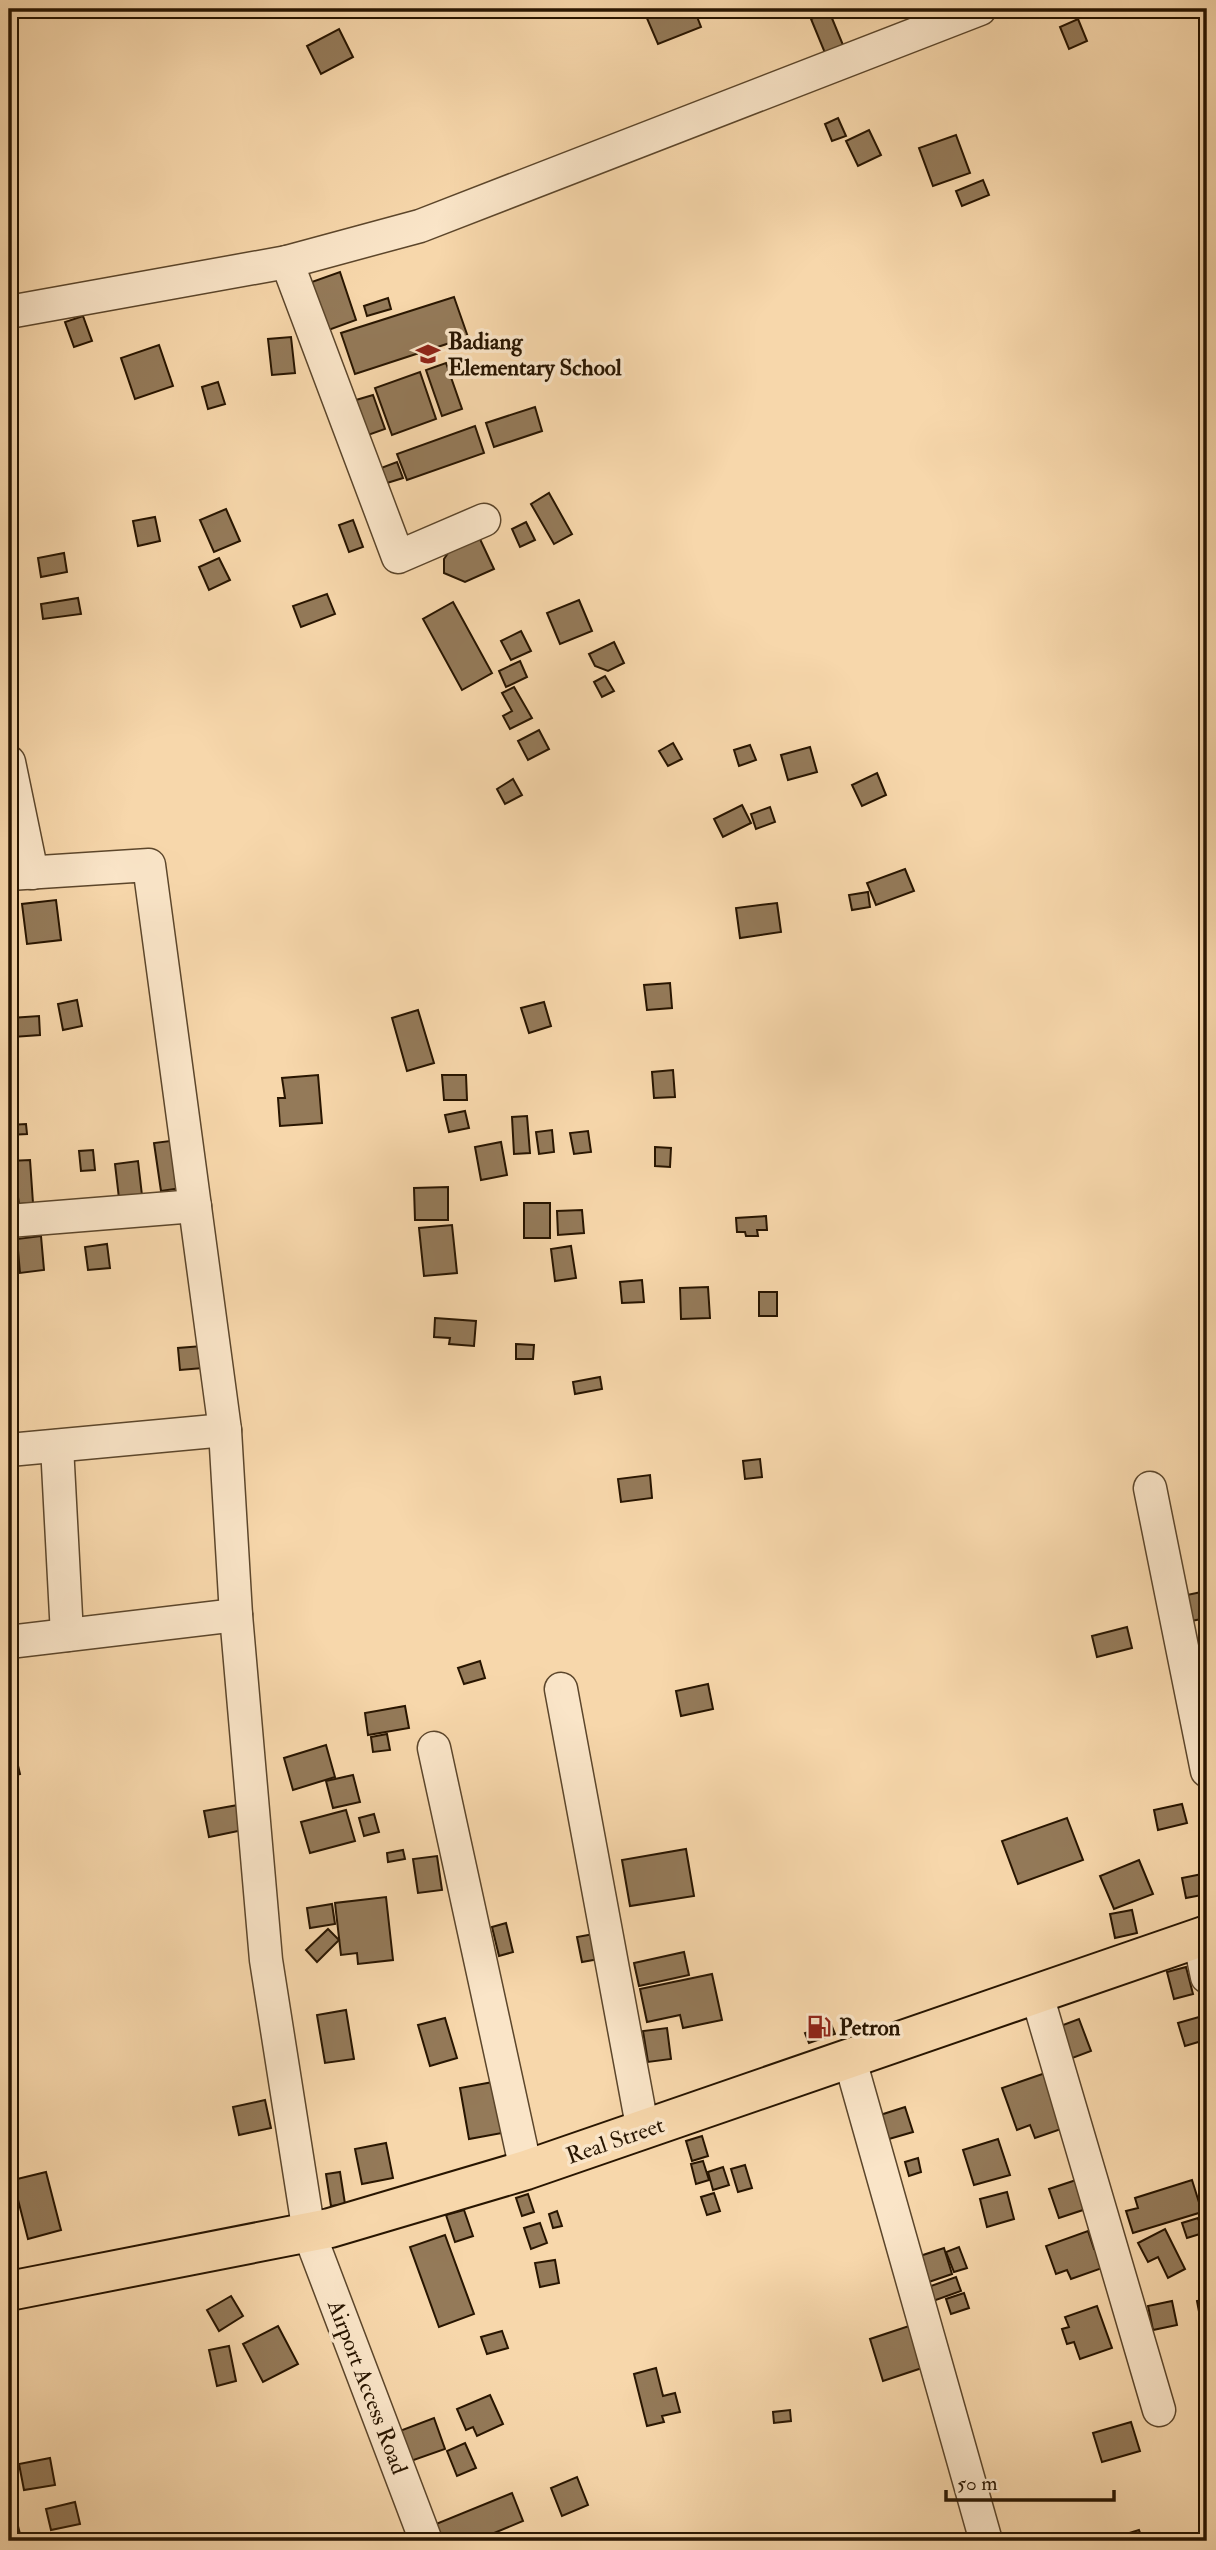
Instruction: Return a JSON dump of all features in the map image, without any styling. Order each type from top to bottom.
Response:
[{"type":"main road","name":"Real Street","points":[[9,2291],[309,2233],[526,2170],[1203,1936]]},
{"type":"street","points":[[9,312],[287,262],[420,226],[979,9]]},
{"type":"street","points":[[287,262],[398,557],[484,520]]},
{"type":"street","points":[[9,762],[20,874]]},
{"type":"street","name":"Airport Access Road","points":[[20,874],[149,865],[225,1430],[236,1615],[266,1960],[309,2233],[426,2541]]},
{"type":"street","points":[[9,1221],[195,1206]]},
{"type":"street","points":[[9,1450],[225,1430]]},
{"type":"street","points":[[57,1446],[67,1635]]},
{"type":"street","points":[[1150,1488],[1207,1771]]},
{"type":"street","points":[[9,1642],[236,1615]]},
{"type":"street","points":[[561,1689],[643,2131]]},
{"type":"street","points":[[434,1748],[526,2170]]},
{"type":"street","points":[[1203,1936],[1207,1977]]},
{"type":"street","points":[[1037,1995],[1159,2410]]},
{"type":"street","points":[[850,2060],[986,2541]]},
{"type":"building","points":[[643,9],[694,9],[701,27],[658,44]]},
{"type":"building","points":[[829,11],[843,45],[825,53],[811,19]]},
{"type":"building","points":[[1078,19],[1087,41],[1069,49],[1060,27]]},
{"type":"building","points":[[339,29],[353,57],[321,74],[307,46]]},
{"type":"building","points":[[838,118],[846,136],[832,141],[825,124]]},
{"type":"building","points":[[869,130],[881,155],[858,166],[846,141]]},
{"type":"building","points":[[956,135],[970,173],[933,186],[919,148]]},
{"type":"building","points":[[983,180],[989,195],[962,206],[956,191]]},
{"type":"building","points":[[340,272],[356,320],[323,332],[306,284]]},
{"type":"building","points":[[454,297],[468,337],[355,374],[341,333]]},
{"type":"building","points":[[388,298],[391,309],[367,316],[364,306]]},
{"type":"building","points":[[83,316],[92,341],[74,347],[65,322]]},
{"type":"building","points":[[291,337],[295,373],[272,375],[268,339]]},
{"type":"building","points":[[159,345],[173,386],[135,399],[121,358]]},
{"type":"building","points":[[446,363],[462,409],[442,416],[426,370]]},
{"type":"building","points":[[420,372],[436,419],[392,435],[375,388]]},
{"type":"building","points":[[218,382],[225,404],[208,409],[202,387]]},
{"type":"building","points":[[373,395],[385,429],[368,435],[356,400]]},
{"type":"building","points":[[535,407],[542,431],[494,447],[486,423]]},
{"type":"building","points":[[475,426],[484,453],[407,480],[397,454]]},
{"type":"building","points":[[397,462],[403,478],[387,483],[381,468]]},
{"type":"building","points":[[549,493],[572,534],[554,544],[531,504]]},
{"type":"building","points":[[226,509],[240,541],[214,552],[200,520]]},
{"type":"building","points":[[155,517],[160,541],[138,546],[133,521]]},
{"type":"building","points":[[353,520],[363,547],[349,552],[339,525]]},
{"type":"building","points":[[526,522],[535,540],[520,547],[512,529]]},
{"type":"building","points":[[479,537],[494,569],[465,582],[444,573],[444,559],[450,550]]},
{"type":"building","points":[[64,553],[67,572],[41,577],[38,558]]},
{"type":"building","points":[[219,558],[230,580],[209,590],[199,567]]},
{"type":"building","points":[[327,594],[335,614],[301,627],[293,606]]},
{"type":"building","points":[[78,598],[81,614],[43,619],[41,604]]},
{"type":"building","points":[[579,600],[592,631],[560,644],[547,613]]},
{"type":"building","points":[[453,602],[492,673],[462,690],[423,619]]},
{"type":"building","points":[[521,631],[531,651],[511,660],[501,641]]},
{"type":"building","points":[[614,642],[624,663],[608,671],[595,666],[589,654]]},
{"type":"building","points":[[520,661],[527,677],[506,687],[499,671]]},
{"type":"building","points":[[605,676],[614,691],[602,697],[594,682]]},
{"type":"building","points":[[514,687],[532,718],[510,729],[503,716],[512,711],[502,693]]},
{"type":"building","points":[[539,730],[549,749],[528,760],[518,741]]},
{"type":"building","points":[[673,743],[682,759],[668,766],[659,751]]},
{"type":"building","points":[[750,745],[756,760],[739,766],[734,750]]},
{"type":"building","points":[[810,747],[817,772],[788,780],[781,755]]},
{"type":"building","points":[[877,773],[886,795],[862,806],[852,785]]},
{"type":"building","points":[[513,779],[522,795],[505,804],[497,789]]},
{"type":"building","points":[[742,805],[751,823],[723,837],[714,819]]},
{"type":"building","points":[[770,807],[775,822],[756,829],[751,814]]},
{"type":"building","points":[[905,869],[914,891],[876,905],[867,883]]},
{"type":"building","points":[[868,892],[870,907],[852,910],[849,895]]},
{"type":"building","points":[[56,900],[61,940],[27,944],[22,904]]},
{"type":"building","points":[[777,903],[781,932],[740,938],[736,908]]},
{"type":"building","points":[[670,983],[672,1008],[647,1010],[644,985]]},
{"type":"building","points":[[77,1000],[82,1026],[63,1030],[58,1004]]},
{"type":"building","points":[[544,1002],[551,1026],[529,1033],[521,1008]]},
{"type":"building","points":[[418,1010],[434,1063],[407,1071],[392,1018]]},
{"type":"building","points":[[39,1016],[40,1035],[13,1037],[11,1018]]},
{"type":"building","points":[[673,1070],[675,1097],[654,1098],[652,1072]]},
{"type":"building","points":[[318,1075],[322,1123],[280,1126],[278,1098],[285,1098],[282,1078]]},
{"type":"building","points":[[442,1075],[466,1075],[467,1100],[444,1100]]},
{"type":"building","points":[[465,1111],[469,1128],[449,1132],[445,1115]]},
{"type":"building","points":[[527,1116],[530,1153],[514,1154],[512,1117]]},
{"type":"building","points":[[26,1124],[27,1134],[9,1135],[9,1125]]},
{"type":"building","points":[[552,1130],[554,1152],[539,1154],[536,1132]]},
{"type":"building","points":[[588,1131],[591,1152],[574,1154],[570,1133]]},
{"type":"building","points":[[170,1141],[175,1151],[181,1188],[161,1191],[154,1143]]},
{"type":"building","points":[[501,1142],[507,1175],[481,1180],[475,1147]]},
{"type":"building","points":[[655,1147],[671,1148],[670,1167],[655,1166]]},
{"type":"building","points":[[93,1150],[95,1170],[81,1171],[79,1151]]},
{"type":"building","points":[[30,1160],[33,1203],[19,1204],[18,1197],[9,1198],[9,1161]]},
{"type":"building","points":[[138,1161],[143,1204],[120,1207],[115,1164]]},
{"type":"building","points":[[448,1187],[448,1220],[415,1220],[414,1188]]},
{"type":"building","points":[[524,1203],[550,1203],[550,1238],[524,1238]]},
{"type":"building","points":[[582,1210],[584,1233],[558,1235],[557,1211]]},
{"type":"building","points":[[766,1216],[767,1230],[757,1230],[758,1236],[746,1236],[745,1232],[737,1232],[736,1218]]},
{"type":"building","points":[[452,1225],[457,1273],[424,1276],[419,1228]]},
{"type":"building","points":[[41,1236],[44,1270],[20,1273],[17,1239]]},
{"type":"building","points":[[107,1244],[110,1268],[88,1270],[85,1247]]},
{"type":"building","points":[[571,1246],[576,1278],[555,1281],[551,1249]]},
{"type":"building","points":[[642,1280],[644,1302],[622,1303],[620,1282]]},
{"type":"building","points":[[708,1287],[710,1318],[681,1319],[680,1288]]},
{"type":"building","points":[[759,1292],[777,1292],[777,1316],[759,1316]]},
{"type":"building","points":[[435,1318],[476,1321],[474,1346],[449,1344],[450,1338],[434,1337]]},
{"type":"building","points":[[516,1344],[534,1345],[533,1359],[516,1359]]},
{"type":"building","points":[[202,1346],[203,1368],[180,1370],[178,1348]]},
{"type":"building","points":[[600,1377],[602,1389],[575,1394],[573,1382]]},
{"type":"building","points":[[760,1459],[762,1477],[745,1479],[743,1461]]},
{"type":"building","points":[[650,1475],[652,1498],[621,1502],[618,1479]]},
{"type":"building","points":[[1206,1591],[1207,1618],[1191,1621],[1187,1595]]},
{"type":"building","points":[[1127,1627],[1132,1648],[1097,1657],[1092,1636]]},
{"type":"building","points":[[480,1661],[485,1678],[464,1684],[458,1668]]},
{"type":"building","points":[[708,1684],[713,1709],[681,1716],[676,1691]]},
{"type":"building","points":[[405,1706],[409,1728],[368,1735],[365,1713]]},
{"type":"building","points":[[387,1734],[390,1750],[373,1752],[371,1737]]},
{"type":"building","points":[[326,1745],[335,1777],[293,1790],[284,1758]]},
{"type":"building","points":[[15,1753],[20,1774],[9,1777],[9,1754]]},
{"type":"building","points":[[353,1775],[360,1802],[333,1808],[326,1781]]},
{"type":"building","points":[[1182,1804],[1187,1823],[1158,1830],[1154,1810]]},
{"type":"building","points":[[238,1805],[243,1830],[209,1837],[204,1811]]},
{"type":"building","points":[[346,1810],[355,1841],[310,1853],[301,1822]]},
{"type":"building","points":[[374,1814],[379,1832],[364,1836],[359,1818]]},
{"type":"building","points":[[1067,1818],[1083,1860],[1018,1884],[1002,1841]]},
{"type":"building","points":[[686,1849],[694,1896],[630,1906],[622,1860]]},
{"type":"building","points":[[403,1850],[405,1859],[388,1862],[387,1853]]},
{"type":"building","points":[[437,1856],[442,1890],[418,1893],[413,1859]]},
{"type":"building","points":[[1139,1860],[1153,1894],[1114,1909],[1100,1876]]},
{"type":"building","points":[[1207,1873],[1207,1894],[1186,1898],[1182,1878]]},
{"type":"building","points":[[386,1897],[393,1960],[358,1964],[357,1953],[341,1955],[335,1903]]},
{"type":"building","points":[[332,1904],[335,1924],[310,1928],[307,1908]]},
{"type":"building","points":[[1132,1910],[1137,1933],[1115,1938],[1110,1914]]},
{"type":"building","points":[[506,1923],[513,1952],[499,1956],[492,1927]]},
{"type":"building","points":[[328,1929],[339,1940],[317,1962],[306,1950]]},
{"type":"building","points":[[594,1934],[599,1959],[582,1962],[577,1937]]},
{"type":"building","points":[[684,1952],[689,1975],[639,1986],[634,1963]]},
{"type":"building","points":[[1186,1967],[1193,1994],[1174,1999],[1167,1972]]},
{"type":"building","points":[[712,1974],[722,2020],[683,2028],[680,2015],[647,2022],[640,1989]]},
{"type":"building","points":[[346,2010],[354,2059],[325,2063],[317,2015]]},
{"type":"building","points":[[1199,2017],[1205,2040],[1185,2046],[1178,2023]]},
{"type":"building","points":[[445,2018],[457,2058],[430,2066],[418,2025]]},
{"type":"building","points":[[1079,2019],[1091,2051],[1067,2060],[1055,2028]]},
{"type":"building","points":[[831,2024],[835,2034],[809,2043],[805,2033]]},
{"type":"building","points":[[667,2028],[671,2059],[648,2062],[643,2031]]},
{"type":"building","points":[[1054,2070],[1073,2125],[1035,2138],[1030,2125],[1017,2130],[1002,2088]]},
{"type":"building","points":[[493,2082],[502,2133],[469,2139],[460,2088]]},
{"type":"building","points":[[265,2100],[271,2128],[239,2135],[233,2107]]},
{"type":"building","points":[[905,2107],[913,2132],[882,2141],[874,2117]]},
{"type":"building","points":[[702,2136],[708,2156],[692,2161],[686,2141]]},
{"type":"building","points":[[998,2139],[1010,2175],[974,2185],[963,2150]]},
{"type":"building","points":[[386,2143],[393,2178],[362,2184],[355,2149]]},
{"type":"building","points":[[918,2158],[921,2172],[909,2176],[905,2162]]},
{"type":"building","points":[[703,2161],[709,2180],[696,2184],[691,2164]]},
{"type":"building","points":[[745,2165],[752,2188],[738,2192],[731,2169]]},
{"type":"building","points":[[723,2167],[729,2185],[713,2190],[708,2172]]},
{"type":"building","points":[[46,2172],[61,2230],[28,2239],[13,2180]]},
{"type":"building","points":[[340,2172],[345,2204],[331,2206],[326,2174]]},
{"type":"building","points":[[1076,2180],[1086,2209],[1059,2218],[1049,2189]]},
{"type":"building","points":[[1192,2180],[1202,2212],[1133,2233],[1126,2211],[1138,2208],[1135,2198]]},
{"type":"building","points":[[1007,2192],[1014,2219],[987,2227],[980,2199]]},
{"type":"building","points":[[714,2193],[720,2211],[707,2215],[701,2197]]},
{"type":"building","points":[[528,2194],[534,2212],[522,2216],[516,2198]]},
{"type":"building","points":[[464,2210],[473,2236],[455,2242],[446,2215]]},
{"type":"building","points":[[557,2211],[562,2226],[553,2228],[549,2214]]},
{"type":"building","points":[[1198,2218],[1203,2233],[1187,2238],[1182,2223]]},
{"type":"building","points":[[540,2223],[547,2243],[531,2249],[524,2228]]},
{"type":"building","points":[[1165,2229],[1185,2269],[1168,2278],[1158,2257],[1148,2262],[1138,2243]]},
{"type":"building","points":[[1088,2231],[1094,2249],[1101,2246],[1108,2266],[1071,2279],[1067,2270],[1056,2274],[1046,2246]]},
{"type":"building","points":[[445,2235],[474,2314],[439,2327],[410,2247]]},
{"type":"building","points":[[959,2247],[967,2268],[954,2272],[946,2252]]},
{"type":"building","points":[[944,2248],[952,2274],[926,2283],[917,2257]]},
{"type":"building","points":[[555,2260],[559,2283],[540,2287],[535,2263]]},
{"type":"building","points":[[956,2277],[961,2291],[933,2301],[928,2287]]},
{"type":"building","points":[[964,2293],[969,2308],[951,2314],[946,2299]]},
{"type":"building","points":[[231,2296],[243,2316],[219,2331],[207,2310]]},
{"type":"building","points":[[1207,2299],[1207,2321],[1201,2322],[1197,2301]]},
{"type":"building","points":[[1172,2301],[1177,2325],[1153,2330],[1148,2306]]},
{"type":"building","points":[[1097,2306],[1112,2348],[1080,2359],[1074,2342],[1067,2344],[1062,2329],[1069,2327],[1065,2317]]},
{"type":"building","points":[[912,2325],[925,2367],[883,2381],[870,2339]]},
{"type":"building","points":[[278,2326],[298,2364],[263,2382],[243,2344]]},
{"type":"building","points":[[502,2331],[508,2348],[487,2354],[481,2337]]},
{"type":"building","points":[[229,2346],[236,2381],[217,2386],[209,2350]]},
{"type":"building","points":[[656,2368],[663,2396],[675,2393],[680,2412],[662,2416],[664,2422],[647,2426],[634,2374]]},
{"type":"building","points":[[9,2389],[18,2479],[9,2480]]},
{"type":"building","points":[[490,2395],[503,2424],[477,2436],[473,2427],[466,2430],[457,2409]]},
{"type":"building","points":[[790,2410],[791,2421],[774,2423],[773,2412]]},
{"type":"building","points":[[434,2418],[445,2449],[408,2462],[397,2432]]},
{"type":"building","points":[[1131,2422],[1140,2451],[1102,2462],[1093,2433]]},
{"type":"building","points":[[465,2443],[476,2468],[457,2476],[447,2451]]},
{"type":"building","points":[[50,2458],[55,2485],[24,2490],[19,2464]]},
{"type":"building","points":[[577,2477],[588,2505],[562,2516],[551,2488]]},
{"type":"building","points":[[9,2490],[20,2534],[9,2537]]},
{"type":"building","points":[[512,2493],[523,2521],[475,2541],[443,2541],[436,2524]]},
{"type":"building","points":[[75,2502],[80,2524],[51,2530],[46,2509]]},
{"type":"building","points":[[1139,2530],[1143,2541],[1125,2541],[1123,2535]]},
{"type":"place","name":"Badiang Elementary School","points":[[428,354]]},
{"type":"place","name":"Petron","points":[[819,2027]]}]
